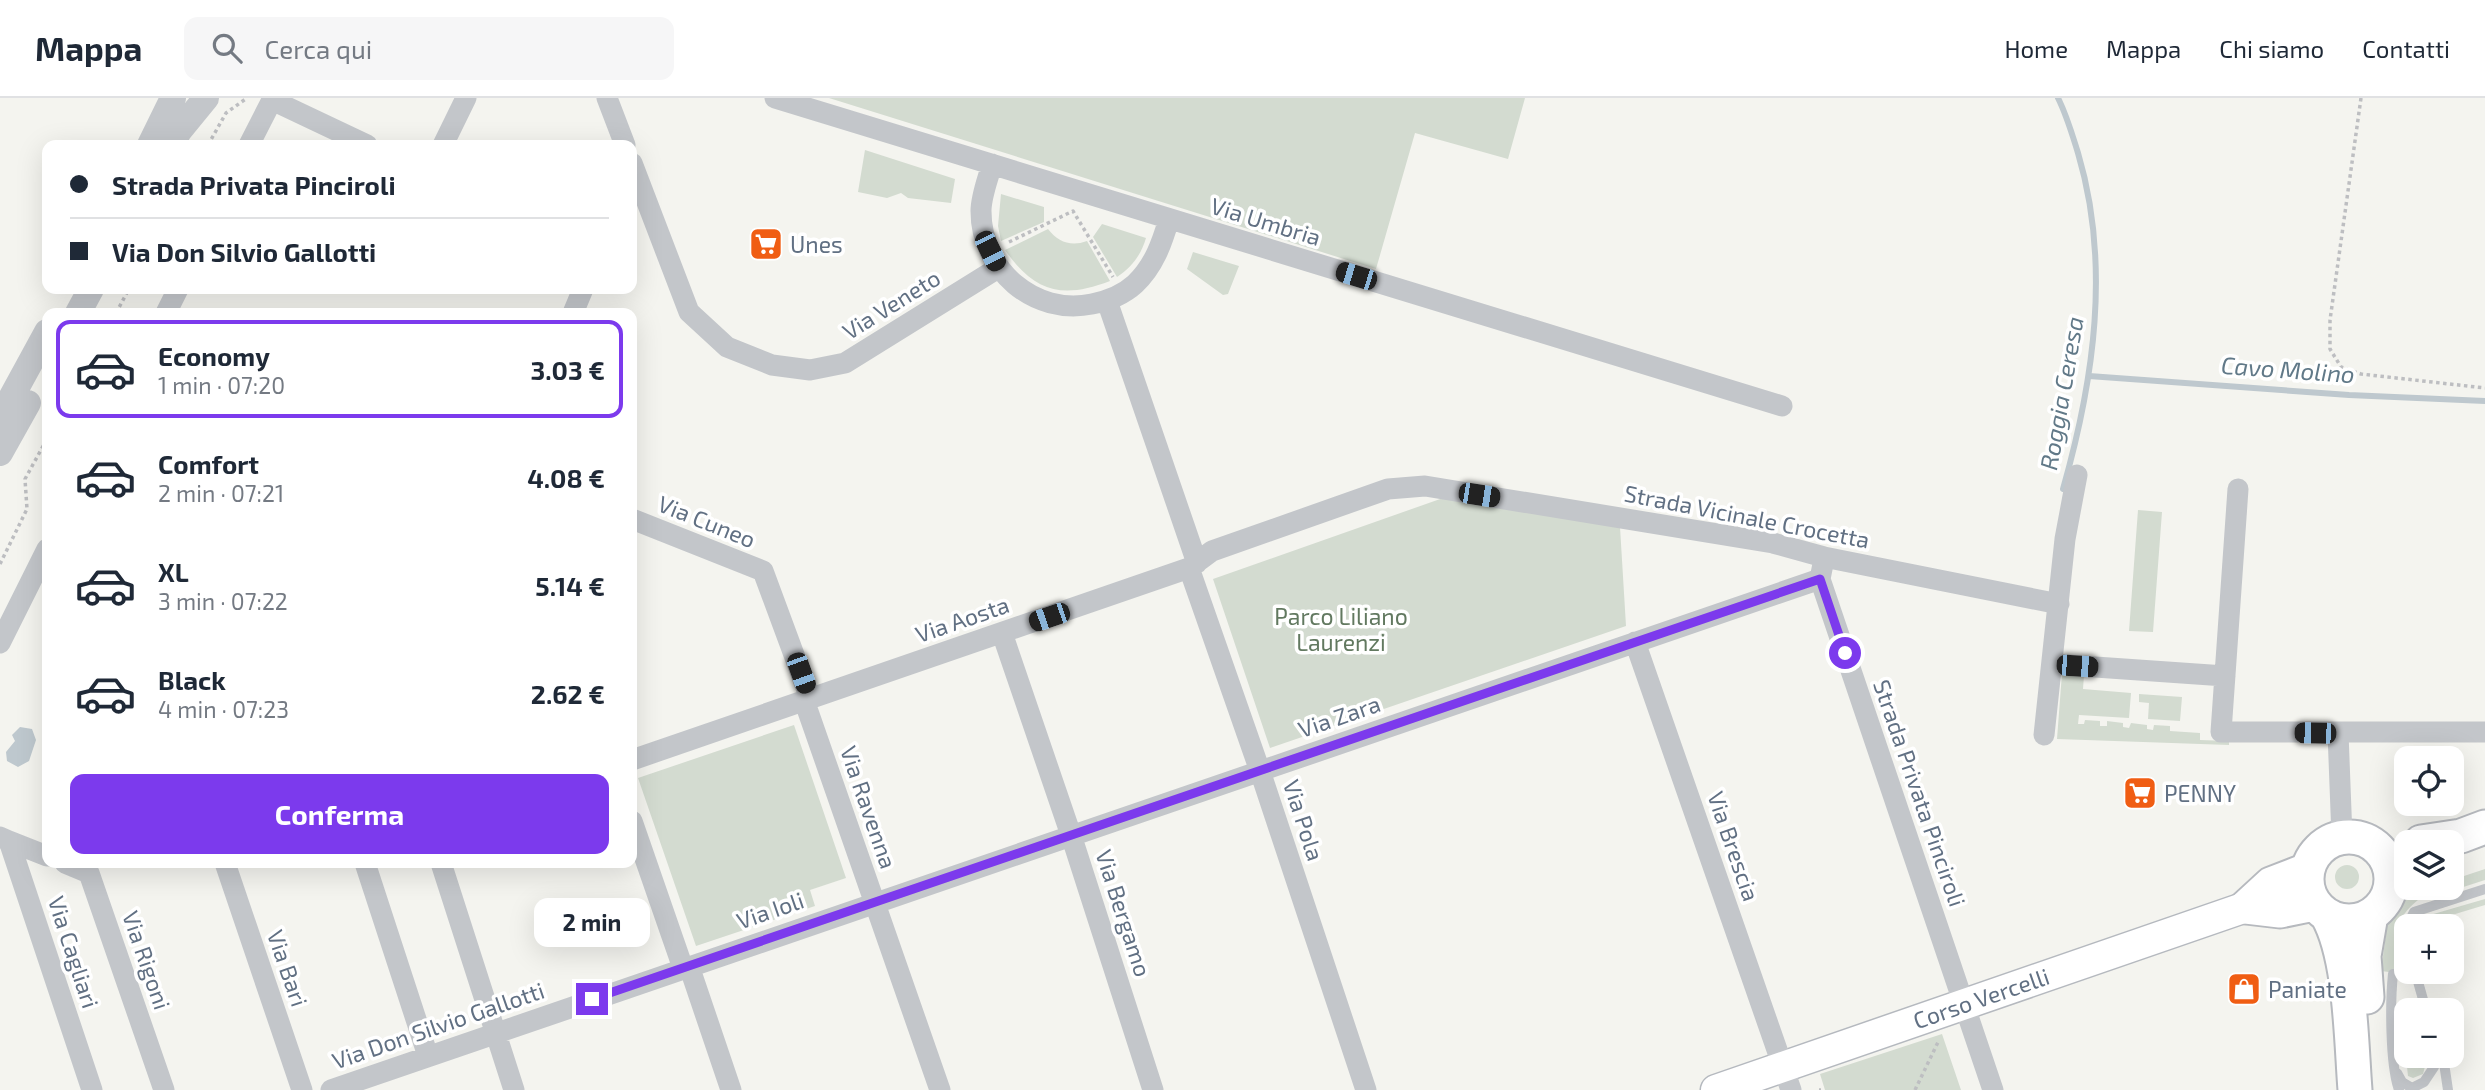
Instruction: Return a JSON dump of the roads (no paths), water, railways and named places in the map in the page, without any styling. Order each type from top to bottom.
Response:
[{"type":"main road","points":[[2355,1090],[2343,958],[2334,928],[2309,894],[2307,870],[2319,848],[2342,837],[2354,837],[2392,846],[2390,868],[2394,871]]},
{"type":"main road","points":[[2246,907],[2271,884],[2307,870]]},
{"type":"main road","points":[[2384,1079],[2364,956],[2371,915],[2385,900],[2394,884]]},
{"type":"main road","name":"Corso Vercelli","points":[[1716,1090],[1787,1078],[1964,1004],[2246,907]]},
{"type":"main road","points":[[2246,907],[2280,911],[2321,910],[2346,921],[2371,915]]},
{"type":"street","points":[[152,140],[173,98]]},
{"type":"street","points":[[174,140],[206,98]]},
{"type":"street","points":[[445,140],[466,98]]},
{"type":"street","points":[[607,98],[623,140]]},
{"type":"street","name":"Via Umbria","points":[[775,98],[1782,406]]},
{"type":"street","points":[[251,140],[273,99],[357,140]]},
{"type":"street","points":[[992,164],[981,210],[984,240],[998,268],[1020,290],[1047,303],[1077,307],[1107,301],[1133,286],[1153,262],[1170,219]]},
{"type":"street","name":"Via Veneto","points":[[637,181],[689,312],[727,346],[772,365],[810,370],[845,363],[998,268]]},
{"type":"street","name":"Via Pola","points":[[1107,301],[1366,1090]]},
{"type":"street","points":[[0,418],[42,341]]},
{"type":"street","points":[[1,448],[42,377]]},
{"type":"street","points":[[2044,736],[2065,539],[2077,475]]},
{"type":"street","name":"Via Aosta","points":[[637,758],[1193,566],[1212,551],[1388,489],[1425,486]]},
{"type":"street","name":"Strada Vicinale Crocetta","points":[[1425,486],[1773,543],[1824,557],[2059,604]]},
{"type":"street","points":[[2238,489],[2221,732],[2485,732]]},
{"type":"street","name":"Via Cuneo","points":[[637,521],[763,571]]},
{"type":"street","name":"Strada Privata Pinciroli","points":[[1824,557],[1820,579],[1993,1090]]},
{"type":"street","points":[[0,643],[42,559]]},
{"type":"street","name":"Via Ravenna","points":[[763,571],[940,1090]]},
{"type":"street","name":"Via Zara","points":[[875,902],[1820,579]]},
{"type":"street","name":"Via Bergamo","points":[[1002,633],[1071,835],[1153,1090]]},
{"type":"street","name":"Via Brescia","points":[[1635,642],[1787,1078]]},
{"type":"street","points":[[2052,664],[2225,676]]},
{"type":"street","points":[[2338,733],[2342,837]]},
{"type":"street","points":[[637,835],[731,1090]]},
{"type":"street","points":[[5,839],[42,854]]},
{"type":"street","name":"Via Cagliari","points":[[5,839],[92,1090]]},
{"type":"street","name":"Via Rigoni","points":[[77,868],[89,873],[164,1090]]},
{"type":"street","name":"Via Bari","points":[[227,868],[302,1090]]},
{"type":"street","points":[[367,868],[428,1056]]},
{"type":"street","points":[[443,868],[514,1090]]},
{"type":"street","name":"Via Ioli","points":[[686,967],[875,902]]},
{"type":"street","name":"Via Don Silvio Gallotti","points":[[331,1090],[686,967]]},
{"type":"lane","points":[[2413,914],[2485,889]]},
{"type":"lane","points":[[2384,1079],[2392,1014],[2393,974]]},
{"type":"lane","points":[[2384,1079],[2402,1082],[2412,1088],[2424,1082],[2433,1068]]},
{"type":"lane","points":[[2430,1090],[2434,1068]]},
{"type":"lane","points":[[2445,1068],[2448,1090]]},
{"type":"lane","points":[[2384,1079],[2399,1090]]},
{"type":"waterway","name":"Roggia Ceresa","points":[[2058,98],[2078,153],[2088,195],[2096,279],[2090,364],[2063,489]]},
{"type":"waterway","name":"Cavo Molino","points":[[2089,376],[2349,395],[2485,401]]},
{"type":"place","name":"Unes","points":[[766,244]]},
{"type":"place","name":"PENNY","points":[[2140,793]]},
{"type":"place","name":"Paniate","points":[[2244,989]]},
{"type":"park label","name":"Parco Liliano Laurenzi","points":[[1341,629]]}]
